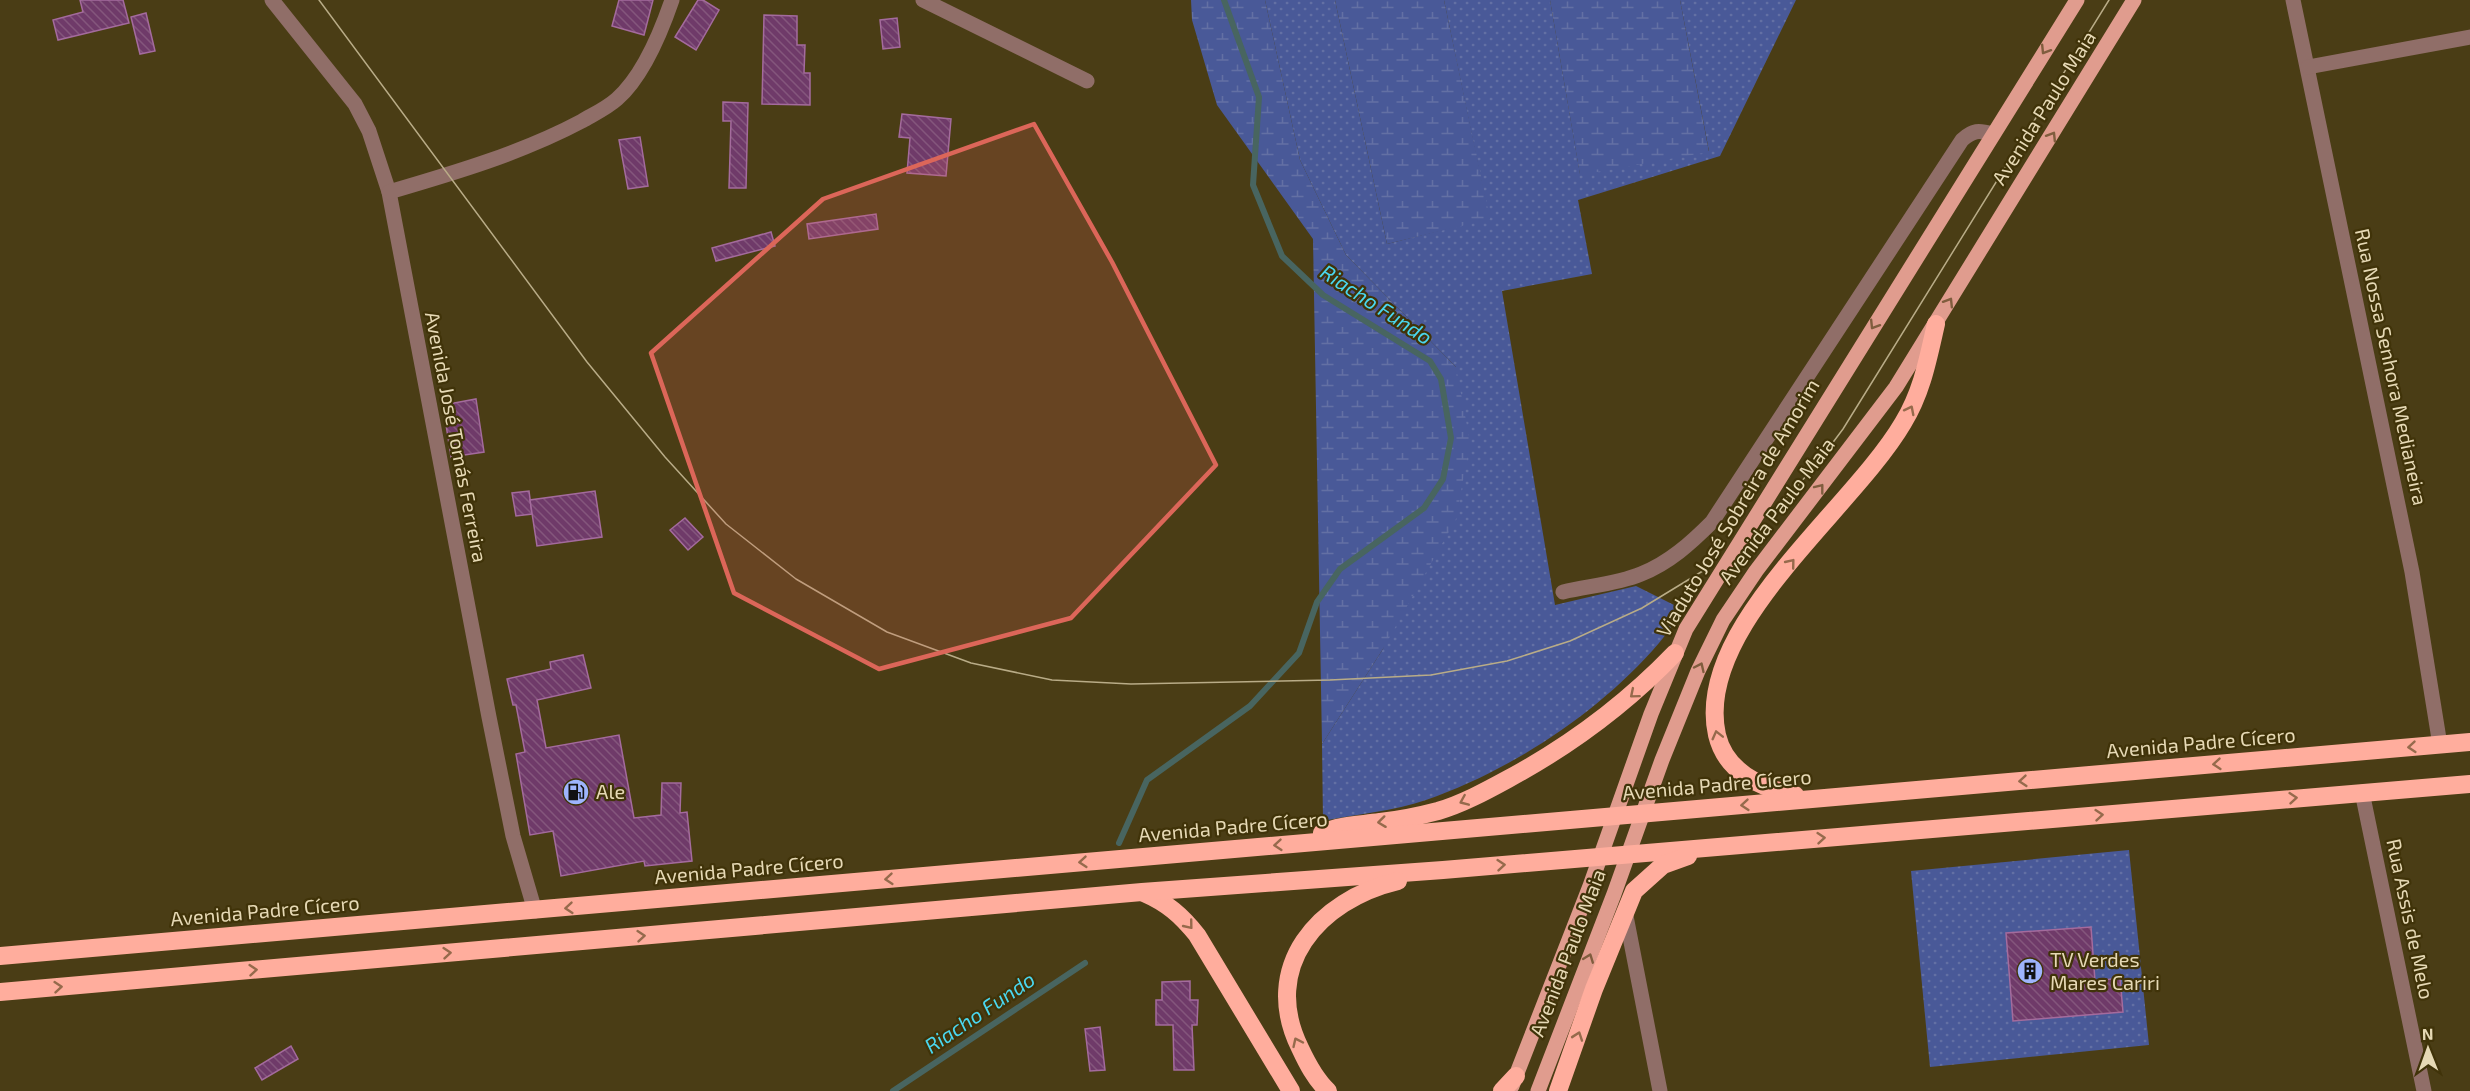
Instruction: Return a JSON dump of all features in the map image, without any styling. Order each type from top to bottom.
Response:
[{"type":"highway","points":[[1811,799],[1770,790],[1753,782],[1727,760],[1719,744],[1715,724],[1713,702],[1717,682],[1733,641],[1770,588],[1860,481],[1903,424],[1925,374],[1936,324]]},
{"type":"highway","points":[[1304,843],[1329,830],[1399,820],[1440,810],[1488,790],[1538,763],[1606,718],[1641,688],[1675,653]]},
{"type":"highway","name":"Avenida Padre Cícero","points":[[0,956],[2470,742]]},
{"type":"highway","points":[[0,992],[1142,892],[1443,870],[2470,784]]},
{"type":"highway","points":[[1558,1091],[1594,989],[1634,891],[1663,865],[1716,846]]},
{"type":"highway","points":[[1328,1091],[1305,1059],[1293,1035],[1286,1010],[1287,981],[1296,952],[1314,927],[1338,905],[1383,885],[1443,870]]},
{"type":"highway","points":[[1142,892],[1165,903],[1183,916],[1197,934],[1291,1091]]},
{"type":"highway","points":[[1502,1091],[1513,1084]]},
{"type":"main road","name":"Viaduto José Sobreira de Amorim","points":[[1513,1084],[1590,886],[1651,714],[1675,653],[1701,602],[2076,0]]},
{"type":"main road","name":"Avenida Paulo Maia","points":[[1538,1091],[1614,894],[1662,760],[1698,671],[1723,620],[1756,571],[1896,387],[2134,0]]},
{"type":"street","name":"Avenida José Tomás Ferreira","points":[[272,0],[355,104],[369,130],[389,192],[493,739],[513,836],[535,911]]},
{"type":"street","points":[[389,192],[551,137],[604,108],[617,99],[644,63],[657,40],[672,0]]},
{"type":"street","points":[[923,0],[1087,81]]},
{"type":"street","name":"Rua Nossa Senhora Medianeira","points":[[2293,0],[2412,572],[2440,745]]},
{"type":"street","points":[[2308,67],[2470,37]]},
{"type":"street","name":"Avenida Paulo Maia","points":[[1563,592],[1639,575],[1668,561],[1712,522],[1962,140],[1970,132],[1980,130],[1992,134]]},
{"type":"street","name":"Rua Assis de Melo","points":[[2362,792],[2424,1091]]},
{"type":"street","points":[[1625,911],[1660,1091]]},
{"type":"highlighted area","points":[[1034,124],[1112,262],[1216,465],[1071,618],[879,669],[734,593],[651,353],[823,199]]},
{"type":"green space","points":[[1191,0],[1265,0],[1300,160],[1346,255],[1456,367],[1470,442],[1456,519],[1383,649],[1322,744],[1313,239],[1217,105],[1192,20]]},
{"type":"green space","points":[[1265,0],[1335,0],[1387,244],[1489,218],[1444,0],[1550,0],[1580,174],[1709,151],[1680,0],[1796,0],[1720,156],[1578,200],[1592,274],[1502,291],[1555,605],[1636,586],[1682,609],[1659,643],[1610,692],[1553,736],[1522,755],[1490,773],[1414,804],[1323,821],[1322,744],[1383,649],[1456,367],[1346,255],[1300,160]]},
{"type":"green space","points":[[1335,0],[1444,0],[1490,219],[1387,244]]},
{"type":"green space","points":[[1550,0],[1680,0],[1709,152],[1580,175]]},
{"type":"green space","points":[[2129,850],[2149,1045],[1930,1067],[1911,871]]},
{"type":"building","points":[[80,0],[123,0],[129,23],[58,40],[53,20],[83,12]]},
{"type":"building","points":[[619,0],[653,0],[644,35],[612,26]]},
{"type":"building","points":[[698,0],[703,0],[719,10],[696,50],[675,37]]},
{"type":"building","points":[[146,13],[155,51],[140,54],[131,17]]},
{"type":"building","points":[[764,15],[797,16],[797,45],[805,45],[804,73],[810,73],[810,105],[762,104]]},
{"type":"building","points":[[897,18],[900,47],[883,49],[880,20]]},
{"type":"building","points":[[723,102],[748,103],[746,188],[729,188],[731,121],[723,121]]},
{"type":"building","points":[[902,114],[951,119],[946,176],[907,173],[910,138],[899,137]]},
{"type":"building","points":[[640,137],[648,186],[628,189],[619,140]]},
{"type":"building","points":[[876,214],[878,229],[809,239],[807,224]]},
{"type":"building","points":[[771,232],[775,246],[716,261],[712,248]]},
{"type":"building","points":[[476,399],[484,452],[451,457],[443,405]]},
{"type":"building","points":[[529,491],[532,514],[516,516],[512,493]]},
{"type":"building","points":[[595,491],[602,537],[537,546],[530,500]]},
{"type":"building","points":[[685,518],[703,537],[688,550],[670,530]]},
{"type":"building","name":"Ale","points":[[583,655],[591,688],[537,700],[546,748],[619,735],[634,818],[661,815],[662,783],[681,783],[680,813],[687,812],[692,861],[645,866],[644,861],[561,876],[553,831],[530,835],[516,754],[525,752],[516,705],[513,705],[507,679],[551,669],[550,662]]},
{"type":"building","name":"TV Verdes Mares Cariri","points":[[2091,927],[2095,981],[2120,978],[2123,1012],[2013,1021],[2006,933]]},
{"type":"building","points":[[1190,981],[1190,1000],[1198,1000],[1197,1025],[1192,1025],[1194,1070],[1174,1070],[1173,1025],[1156,1025],[1156,1000],[1162,1000],[1162,982]]},
{"type":"building","points":[[1100,1027],[1105,1070],[1090,1071],[1085,1029]]},
{"type":"building","points":[[291,1046],[298,1059],[262,1080],[255,1068]]},
{"type":"waterway","name":"Riacho Fundo","points":[[1119,843],[1147,780],[1250,706],[1299,653],[1317,602],[1340,569],[1424,508],[1443,479],[1451,438],[1441,379],[1430,361],[1323,295],[1282,256],[1253,185],[1259,97],[1224,0]]},
{"type":"waterway","name":"Riacho Fundo","points":[[893,1091],[1085,963]]},
{"type":"tram line","points":[[319,0],[587,362],[665,457],[726,524],[796,579],[887,632],[971,663],[1052,680],[1131,684],[1330,680],[1431,675],[1507,661],[1570,641],[1642,608],[1706,569]]},
{"type":"tram line","points":[[1783,502],[1816,465],[1843,429],[2109,0]]},
{"type":"place","name":"Ale","points":[[576,792]]},
{"type":"place","name":"TV Verdes Mares Cariri","points":[[2030,971]]}]
